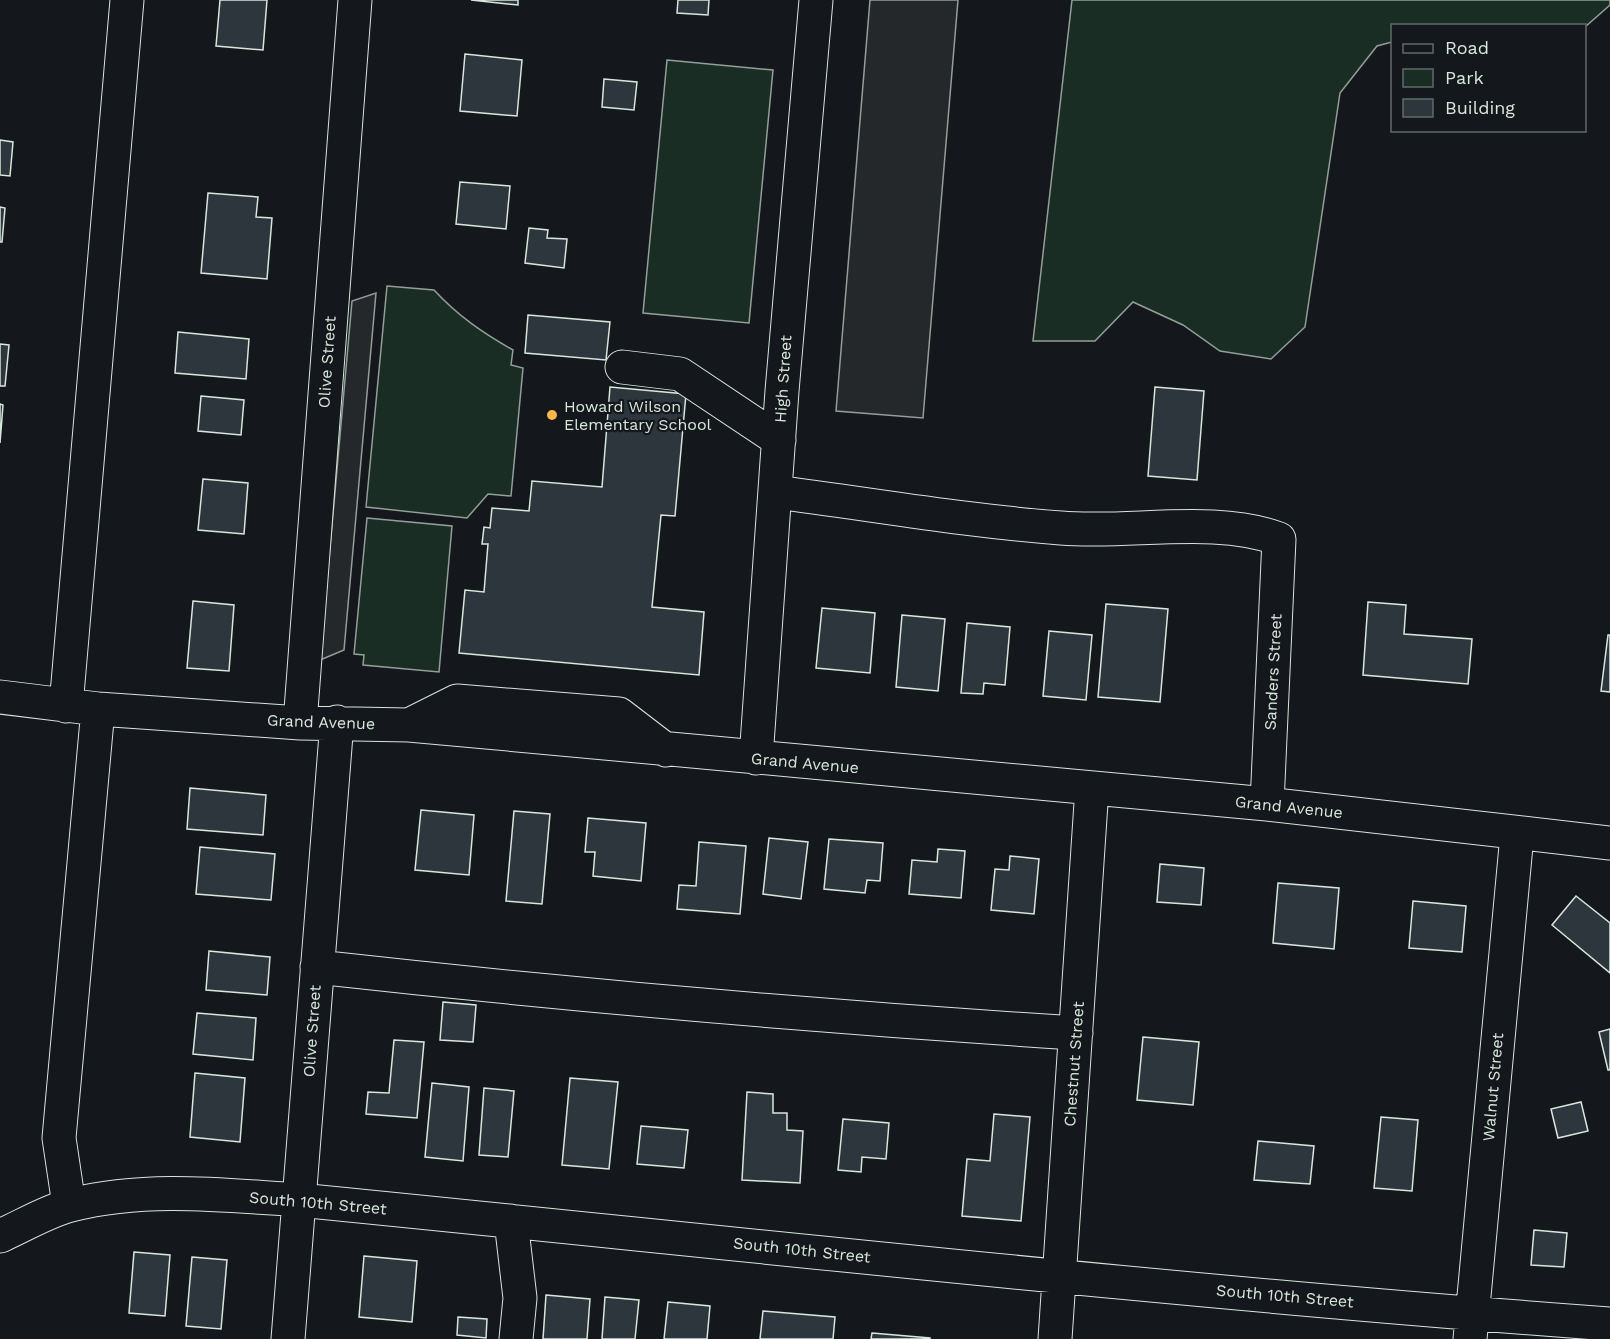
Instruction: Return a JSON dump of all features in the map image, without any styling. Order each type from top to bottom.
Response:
[{"type":"street","points":[[66,706],[128,0]]},
{"type":"street","name":"Olive Street","points":[[300,723],[355,0]]},
{"type":"street","name":"High Street","points":[[756,758],[779,440],[816,0]]},
{"type":"street","points":[[622,367],[680,374],[779,440]]},
{"type":"street","name":"Sanders Street","points":[[775,492],[1061,528],[1112,530],[1234,528],[1260,532],[1279,539],[1267,804]]},
{"type":"street","name":"Grand Avenue","points":[[0,697],[98,709],[300,723],[409,725],[1267,804],[1517,835],[1610,843]]},
{"type":"street","points":[[69,1205],[58,1138],[98,709]]},
{"type":"street","name":"Olive Street","points":[[288,1339],[337,722]]},
{"type":"street","name":"Chestnut Street","points":[[1055,1339],[1092,788]]},
{"type":"street","name":"Walnut Street","points":[[1471,1326],[1517,835]]},
{"type":"street","points":[[316,968],[523,990],[695,1003],[842,1018],[1076,1033]]},
{"type":"street","name":"South 10th Street","points":[[1,1235],[69,1205],[105,1198],[187,1192],[299,1200],[1061,1275],[1471,1326],[1610,1324]]},
{"type":"street","points":[[511,1221],[520,1298],[516,1339]]},
{"type":"green space","points":[[1072,0],[1610,0],[1610,5],[1586,26],[1586,24],[1391,24],[1391,42],[1377,46],[1340,93],[1305,327],[1271,359],[1220,351],[1183,325],[1133,302],[1095,341],[1033,341]]},
{"type":"green space","points":[[667,60],[773,70],[749,323],[643,313]]},
{"type":"green space","points":[[387,286],[434,290],[471,323],[513,350],[511,365],[523,368],[511,496],[488,494],[467,518],[366,507]]},
{"type":"green space","points":[[367,518],[452,526],[439,672],[363,665],[364,655],[354,654]]},
{"type":"shaded area","points":[[870,0],[958,0],[923,418],[836,411]]},
{"type":"shaded area","points":[[376,293],[344,650],[320,660],[352,301]]},
{"type":"building","points":[[220,0],[267,0],[263,50],[216,46]]},
{"type":"building","points":[[471,0],[518,0],[518,5]]},
{"type":"building","points":[[678,0],[709,0],[708,15],[677,13]]},
{"type":"building","points":[[465,54],[522,60],[517,116],[460,111]]},
{"type":"building","points":[[604,79],[637,82],[634,110],[602,107]]},
{"type":"building","points":[[0,140],[13,142],[10,176],[0,175]]},
{"type":"building","points":[[460,182],[510,186],[506,229],[456,224]]},
{"type":"building","points":[[208,193],[258,197],[256,217],[272,218],[267,279],[201,273]]},
{"type":"building","points":[[0,207],[5,208],[2,242],[0,242]]},
{"type":"building","points":[[529,228],[548,230],[547,238],[567,239],[564,268],[525,263]]},
{"type":"building","points":[[528,315],[610,322],[606,360],[525,353]]},
{"type":"building","points":[[178,332],[249,339],[246,379],[175,373]]},
{"type":"building","points":[[0,344],[9,345],[5,386],[0,386]]},
{"type":"building","name":"Howard Wilson Elementary School","points":[[610,387],[686,394],[675,516],[661,515],[652,607],[704,612],[699,675],[459,653],[465,590],[484,592],[488,544],[482,544],[484,527],[490,528],[492,508],[529,511],[532,481],[602,487]]},
{"type":"building","points":[[1155,387],[1204,391],[1197,480],[1148,476]]},
{"type":"building","points":[[201,396],[244,400],[241,435],[198,431]]},
{"type":"building","points":[[0,404],[3,405],[0,443]]},
{"type":"building","points":[[203,479],[248,483],[244,534],[198,530]]},
{"type":"building","points":[[193,601],[234,605],[229,671],[187,668]]},
{"type":"building","points":[[1368,602],[1406,605],[1404,634],[1472,639],[1468,684],[1363,675]]},
{"type":"building","points":[[1106,604],[1168,609],[1160,702],[1098,697]]},
{"type":"building","points":[[822,608],[875,613],[870,673],[816,668]]},
{"type":"building","points":[[902,615],[945,619],[938,691],[896,687]]},
{"type":"building","points":[[967,623],[1010,627],[1005,685],[984,683],[983,694],[961,693]]},
{"type":"building","points":[[1049,631],[1092,635],[1086,700],[1043,696]]},
{"type":"building","points":[[1608,635],[1610,635],[1610,692],[1601,691]]},
{"type":"building","points":[[190,788],[266,795],[263,835],[187,829]]},
{"type":"building","points":[[421,810],[474,815],[469,875],[415,870]]},
{"type":"building","points":[[514,811],[550,814],[542,904],[506,901]]},
{"type":"building","points":[[588,818],[646,823],[641,881],[593,876],[595,852],[585,852]]},
{"type":"building","points":[[769,838],[808,842],[801,899],[763,894]]},
{"type":"building","points":[[829,839],[883,843],[880,881],[867,880],[865,893],[824,889]]},
{"type":"building","points":[[699,842],[746,846],[740,914],[677,909],[679,885],[696,886]]},
{"type":"building","points":[[200,847],[275,854],[271,900],[196,894]]},
{"type":"building","points":[[938,849],[965,851],[961,898],[909,894],[912,860],[937,862]]},
{"type":"building","points":[[1010,856],[1039,859],[1034,914],[991,910],[995,869],[1009,870]]},
{"type":"building","points":[[1160,864],[1204,868],[1201,905],[1157,902]]},
{"type":"building","points":[[1278,883],[1339,888],[1334,949],[1273,943]]},
{"type":"building","points":[[1576,896],[1610,923],[1610,973],[1552,925]]},
{"type":"building","points":[[1413,901],[1466,906],[1462,952],[1409,948]]},
{"type":"building","points":[[209,951],[270,957],[267,995],[206,990]]},
{"type":"building","points":[[443,1002],[476,1005],[473,1042],[440,1040]]},
{"type":"building","points":[[197,1013],[256,1018],[253,1060],[193,1054]]},
{"type":"building","points":[[1610,1029],[1610,1070],[1608,1070],[1599,1032]]},
{"type":"building","points":[[1143,1037],[1199,1042],[1193,1105],[1137,1100]]},
{"type":"building","points":[[394,1040],[424,1042],[417,1118],[366,1114],[368,1092],[389,1093]]},
{"type":"building","points":[[195,1073],[245,1078],[240,1142],[190,1137]]},
{"type":"building","points":[[570,1078],[618,1082],[609,1169],[562,1165]]},
{"type":"building","points":[[432,1083],[469,1087],[463,1161],[425,1157]]},
{"type":"building","points":[[484,1088],[514,1091],[508,1157],[479,1155]]},
{"type":"building","points":[[747,1092],[773,1094],[773,1113],[787,1113],[787,1130],[803,1131],[800,1183],[742,1180]]},
{"type":"building","points":[[1581,1102],[1588,1131],[1558,1138],[1551,1109]]},
{"type":"building","points":[[994,1114],[1030,1117],[1021,1221],[962,1216],[967,1159],[990,1161]]},
{"type":"building","points":[[1381,1117],[1418,1120],[1412,1191],[1374,1188]]},
{"type":"building","points":[[843,1119],[889,1123],[886,1159],[862,1157],[861,1172],[838,1170]]},
{"type":"building","points":[[641,1126],[688,1130],[684,1168],[637,1164]]},
{"type":"building","points":[[1258,1141],[1314,1146],[1310,1184],[1254,1180]]},
{"type":"building","points":[[1534,1230],[1567,1233],[1564,1267],[1531,1265]]},
{"type":"building","points":[[134,1252],[170,1255],[165,1316],[129,1313]]},
{"type":"building","points":[[364,1256],[417,1261],[412,1322],[359,1317]]},
{"type":"building","points":[[192,1257],[227,1260],[221,1329],[186,1326]]},
{"type":"building","points":[[546,1295],[590,1299],[587,1339],[543,1339]]},
{"type":"building","points":[[605,1297],[639,1300],[635,1339],[602,1339]]},
{"type":"building","points":[[668,1302],[710,1306],[707,1339],[664,1339]]},
{"type":"building","points":[[763,1311],[835,1317],[833,1339],[760,1339]]},
{"type":"building","points":[[458,1317],[487,1319],[486,1338],[457,1335]]},
{"type":"building","points":[[872,1333],[930,1338],[930,1339],[871,1339]]},
{"type":"place","name":"Howard Wilson Elementary School","points":[[552,415]]}]
